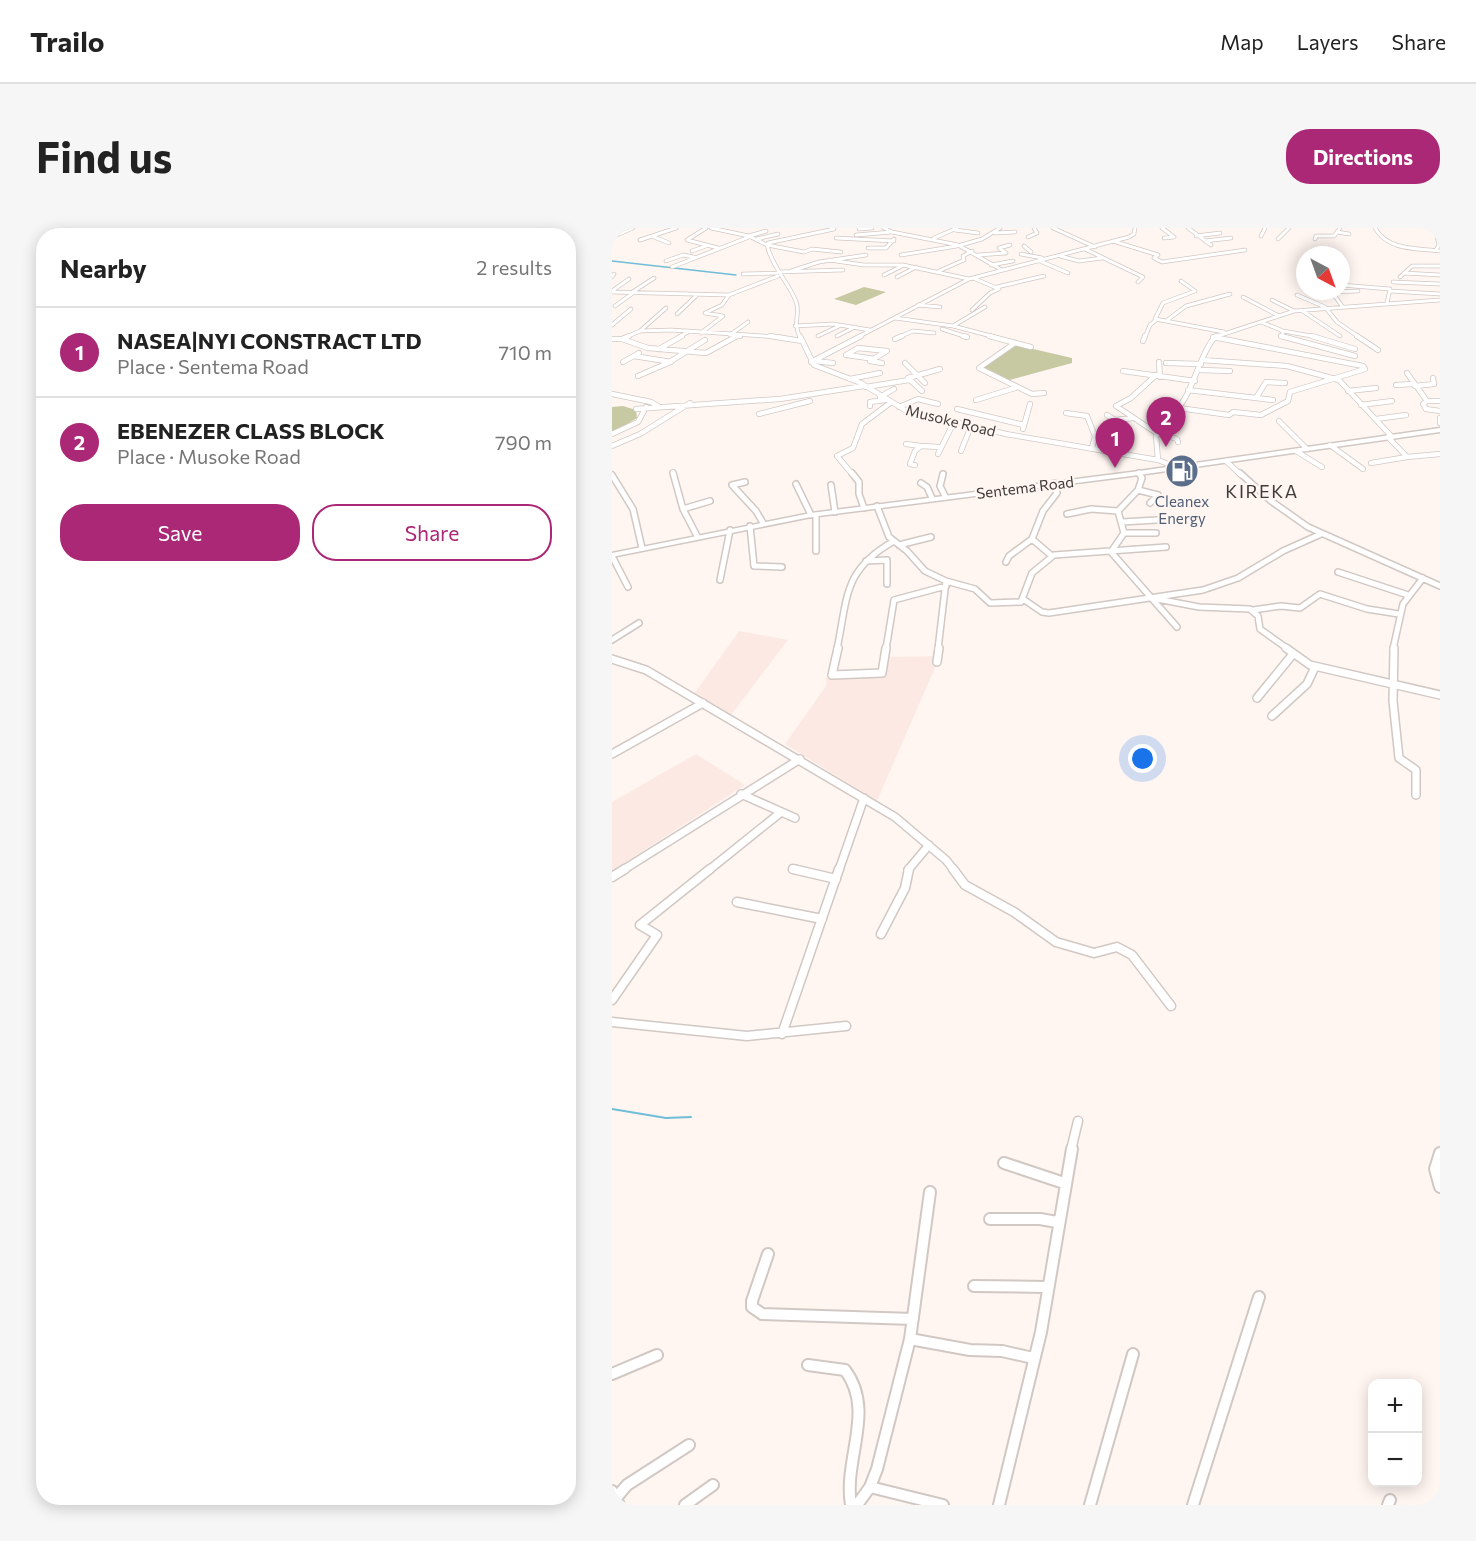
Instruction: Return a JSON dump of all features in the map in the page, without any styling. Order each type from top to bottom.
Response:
[{"type":"main road","name":"Sentema Road","points":[[612,556],[697,536],[813,515],[945,496],[1179,468],[1390,437],[1440,426]]},
{"type":"street","points":[[612,237],[633,228]]},
{"type":"street","points":[[640,240],[676,228]]},
{"type":"street","points":[[706,228],[687,240],[719,249]]},
{"type":"street","points":[[711,228],[750,236],[765,244],[804,252],[812,249],[842,252]]},
{"type":"street","points":[[859,229],[872,228]]},
{"type":"street","points":[[885,229],[895,228]]},
{"type":"street","points":[[901,255],[971,243],[1000,228]]},
{"type":"street","points":[[1028,237],[1037,233],[1034,228]]},
{"type":"street","points":[[1053,228],[1095,247]]},
{"type":"street","points":[[812,362],[971,278],[1095,247],[1133,235],[1135,228]]},
{"type":"street","points":[[1162,228],[1174,237],[1164,238]]},
{"type":"street","points":[[1188,228],[1211,246]]},
{"type":"street","points":[[1261,236],[1265,228]]},
{"type":"street","points":[[1278,239],[1289,228]]},
{"type":"street","points":[[1315,239],[1316,236],[1324,238],[1333,236],[1340,228]]},
{"type":"street","points":[[1375,228],[1377,234],[1390,243],[1438,250],[1435,228]]},
{"type":"street","points":[[765,244],[834,229]]},
{"type":"street","points":[[885,229],[891,232]]},
{"type":"street","points":[[930,238],[956,229],[968,234],[978,233]]},
{"type":"street","points":[[672,267],[766,231]]},
{"type":"street","points":[[856,235],[891,232],[930,238],[975,253],[1002,270]]},
{"type":"street","points":[[1337,232],[1348,233],[1344,243]]},
{"type":"street","points":[[868,248],[886,248],[897,233]]},
{"type":"street","points":[[993,233],[1014,233]]},
{"type":"street","points":[[1196,236],[1220,233]]},
{"type":"street","points":[[757,239],[778,234]]},
{"type":"street","points":[[836,238],[894,240],[916,236]]},
{"type":"street","points":[[1116,236],[1122,238]]},
{"type":"street","points":[[652,237],[669,243]]},
{"type":"street","points":[[1205,241],[1231,238]]},
{"type":"street","points":[[1113,241],[1138,251],[1151,252],[1158,255],[1154,258],[1162,262],[1245,250]]},
{"type":"street","points":[[1122,245],[1137,242]]},
{"type":"street","points":[[971,243],[983,244]]},
{"type":"street","points":[[765,244],[770,259],[797,304],[795,326],[812,362]]},
{"type":"street","points":[[1200,247],[1222,244]]},
{"type":"street","points":[[975,253],[1006,253],[999,248],[1010,245]]},
{"type":"street","points":[[692,251],[707,246]]},
{"type":"street","points":[[1013,256],[1031,252],[1024,246]]},
{"type":"street","points":[[911,250],[920,247],[932,250]]},
{"type":"street","points":[[1085,249],[1143,277],[1138,282]]},
{"type":"street","points":[[939,271],[961,264],[964,260],[963,256],[987,250]]},
{"type":"street","points":[[1021,254],[1046,260]]},
{"type":"street","points":[[666,261],[683,255],[694,257]]},
{"type":"street","points":[[613,292],[696,297],[729,295],[778,274],[829,260],[866,255]]},
{"type":"street","points":[[1060,256],[1079,261],[1103,257]]},
{"type":"street","points":[[864,265],[881,259]]},
{"type":"street","points":[[829,260],[864,265],[903,265],[971,278],[997,287],[1044,276]]},
{"type":"street","points":[[991,265],[1013,261]]},
{"type":"street","points":[[1040,261],[1068,273]]},
{"type":"street","points":[[884,275],[903,265]]},
{"type":"street","points":[[1400,277],[1412,266],[1440,266]]},
{"type":"street","points":[[897,277],[915,267]]},
{"type":"street","points":[[791,271],[843,270]]},
{"type":"street","points":[[1404,273],[1440,275]]},
{"type":"street","points":[[743,274],[778,274]]},
{"type":"street","points":[[985,274],[998,280]]},
{"type":"street","points":[[615,306],[654,278]]},
{"type":"street","points":[[612,297],[613,292],[629,279]]},
{"type":"street","points":[[1143,341],[1163,303],[1195,291],[1181,281]]},
{"type":"street","points":[[1393,282],[1440,284]]},
{"type":"street","points":[[1350,286],[1440,294]]},
{"type":"street","points":[[972,310],[990,293],[999,289],[997,287]]},
{"type":"street","points":[[1342,306],[1332,292],[1362,291]]},
{"type":"street","points":[[1387,303],[1390,291]]},
{"type":"street","points":[[990,293],[995,296]]},
{"type":"street","points":[[1166,321],[1169,317],[1189,307],[1230,294]]},
{"type":"street","points":[[701,333],[723,316],[705,313],[722,305],[729,295]]},
{"type":"street","points":[[677,314],[696,297]]},
{"type":"street","points":[[1243,297],[1270,309],[1266,311],[1279,316]]},
{"type":"street","points":[[1272,300],[1294,311]]},
{"type":"street","points":[[1313,300],[1325,307],[1337,322],[1378,350]]},
{"type":"street","points":[[1158,460],[1158,433],[1179,408],[1195,381],[1213,337],[1294,311],[1418,301],[1439,303]]},
{"type":"street","points":[[918,305],[940,308]]},
{"type":"street","points":[[924,338],[985,307]]},
{"type":"street","points":[[622,339],[640,331],[666,308]]},
{"type":"street","points":[[612,325],[615,320],[631,309]]},
{"type":"street","points":[[1301,310],[1340,336]]},
{"type":"street","points":[[895,318],[951,326],[1031,347]]},
{"type":"street","points":[[1156,320],[1224,332]]},
{"type":"street","points":[[730,335],[748,322]]},
{"type":"street","points":[[1261,322],[1283,331],[1307,334],[1355,349]]},
{"type":"street","points":[[795,326],[840,325],[870,330]]},
{"type":"street","points":[[818,336],[840,325]]},
{"type":"street","points":[[837,336],[855,327]]},
{"type":"street","points":[[942,329],[967,337]]},
{"type":"street","points":[[640,331],[737,336],[760,334],[802,341]]},
{"type":"street","points":[[895,339],[914,331],[934,333]]},
{"type":"street","points":[[1283,331],[1280,337],[1355,356]]},
{"type":"street","points":[[659,350],[688,332]]},
{"type":"street","points":[[612,339],[622,339],[659,350],[706,353],[737,336]]},
{"type":"street","points":[[1179,408],[1261,415],[1288,401],[1290,392],[1365,369],[1353,363],[1332,362],[1213,337]]},
{"type":"street","points":[[637,344],[645,340]]},
{"type":"street","points":[[638,376],[671,362],[705,340]]},
{"type":"street","points":[[1015,343],[979,368],[1032,394],[1044,393]]},
{"type":"street","points":[[623,362],[648,348]]},
{"type":"street","points":[[882,363],[870,362],[877,358],[886,351],[858,348],[846,355],[877,358],[888,358]]},
{"type":"street","points":[[836,349],[852,352]]},
{"type":"street","points":[[634,356],[671,362]]},
{"type":"street","points":[[812,362],[833,363]]},
{"type":"street","name":"Musoke Road","points":[[812,362],[823,370],[865,386],[899,407],[1021,437],[1158,460],[1179,468]]},
{"type":"street","points":[[1159,362],[1158,376],[1136,394],[1116,406],[1158,433],[1177,439],[1178,442]]},
{"type":"street","points":[[1166,363],[1202,362],[1287,366],[1334,379],[1341,382],[1376,419],[1407,457]]},
{"type":"street","points":[[905,363],[925,383]]},
{"type":"street","points":[[848,378],[859,369]]},
{"type":"street","points":[[759,414],[865,386],[882,386],[909,380],[909,377],[940,369]]},
{"type":"street","points":[[1200,370],[1230,371]]},
{"type":"street","points":[[1123,371],[1195,381]]},
{"type":"street","points":[[1407,373],[1427,401]]},
{"type":"street","points":[[848,378],[880,374]]},
{"type":"street","points":[[1396,385],[1434,384],[1433,378]]},
{"type":"street","points":[[909,380],[922,391]]},
{"type":"street","points":[[1256,398],[1266,382],[1285,383]]},
{"type":"street","points":[[976,400],[1015,387]]},
{"type":"street","points":[[1348,391],[1376,388]]},
{"type":"street","points":[[880,396],[894,389]]},
{"type":"street","points":[[1188,390],[1273,400]]},
{"type":"street","points":[[612,395],[634,398],[658,406]]},
{"type":"street","points":[[636,409],[690,403],[820,397]]},
{"type":"street","points":[[899,407],[918,399],[938,404]]},
{"type":"street","points":[[1361,405],[1392,401]]},
{"type":"street","points":[[1427,401],[1440,401]]},
{"type":"street","points":[[1427,401],[1424,404],[1426,409],[1440,411]]},
{"type":"street","points":[[870,406],[870,402],[888,402]]},
{"type":"street","points":[[864,508],[856,476],[837,456],[853,448],[862,424],[888,402]]},
{"type":"street","points":[[612,446],[646,431],[690,403]]},
{"type":"street","points":[[1021,437],[1030,404]]},
{"type":"street","points":[[612,434],[637,424],[644,417],[646,407]]},
{"type":"street","points":[[957,409],[980,412],[1024,425]]},
{"type":"street","points":[[1066,413],[1086,416],[1095,436],[1092,448]]},
{"type":"street","points":[[1107,415],[1115,420],[1133,418]]},
{"type":"street","points":[[1376,419],[1406,415]]},
{"type":"street","points":[[1279,421],[1307,449]]},
{"type":"street","points":[[938,454],[954,422]]},
{"type":"street","points":[[961,451],[971,426]]},
{"type":"street","points":[[906,444],[941,447]]},
{"type":"street","points":[[1330,445],[1363,469]]},
{"type":"street","points":[[915,465],[910,464],[915,451],[921,446]]},
{"type":"street","points":[[1296,451],[1322,467]]},
{"type":"street","points":[[1371,463],[1440,454]]},
{"type":"street","points":[[1226,461],[1283,510],[1321,534],[1440,586]]},
{"type":"street","points":[[674,472],[683,509],[697,536]]},
{"type":"street","points":[[1118,511],[1138,490],[1142,478],[1139,473]]},
{"type":"street","points":[[943,474],[940,486],[945,496]]},
{"type":"street","points":[[612,475],[642,525],[642,548]]},
{"type":"street","points":[[745,482],[732,485],[735,492],[756,509],[763,523]]},
{"type":"street","points":[[921,483],[927,487],[932,498]]},
{"type":"street","points":[[1006,562],[1009,556],[1032,539],[1043,511],[1057,494],[1054,483]]},
{"type":"street","points":[[796,484],[813,515],[816,551]]},
{"type":"street","points":[[831,485],[835,512]]},
{"type":"street","points":[[1138,490],[1158,495],[1150,503]]},
{"type":"street","points":[[683,509],[710,501]]},
{"type":"street","points":[[878,506],[886,531],[925,571],[946,583],[979,591],[990,603],[1018,604],[1023,599],[1032,573],[1052,556],[1166,547]]},
{"type":"street","points":[[1066,514],[1091,509],[1118,511]]},
{"type":"street","points":[[1111,552],[1124,533],[1118,511]]},
{"type":"street","points":[[1122,522],[1157,520]]},
{"type":"street","points":[[750,526],[754,566],[782,567]]},
{"type":"street","points":[[720,580],[730,530]]},
{"type":"street","points":[[1124,533],[1156,533]]},
{"type":"street","points":[[1023,599],[1042,612],[1049,613],[1203,590],[1229,581],[1283,551],[1321,534]]},
{"type":"street","points":[[932,537],[897,543],[876,551],[852,577],[833,675],[882,672],[894,600],[946,583]]},
{"type":"street","points":[[1032,539],[1052,556]]},
{"type":"street","points":[[1111,552],[1177,627]]},
{"type":"street","points":[[612,556],[628,587]]},
{"type":"street","points":[[866,561],[887,560],[887,584]]},
{"type":"street","points":[[1338,572],[1408,595]]},
{"type":"street","points":[[1416,795],[1416,770],[1399,758],[1392,699],[1395,631],[1399,614],[1408,595],[1423,578]]},
{"type":"street","points":[[937,662],[946,583]]},
{"type":"street","points":[[1152,598],[1199,607],[1236,607],[1253,610],[1275,606],[1303,607],[1320,594],[1367,609],[1399,614]]},
{"type":"street","points":[[1253,610],[1258,616],[1260,629],[1293,654],[1315,667],[1440,694]]},
{"type":"street","points":[[612,640],[639,623]]},
{"type":"street","points":[[1257,698],[1293,654]]},
{"type":"street","points":[[612,659],[646,670],[896,817],[946,860],[965,885],[1014,912],[1056,942],[1094,953],[1117,948],[1132,955],[1171,1006]]},
{"type":"street","points":[[1272,716],[1307,684],[1315,667]]},
{"type":"street","points":[[612,754],[704,703]]},
{"type":"street","points":[[612,877],[800,759]]},
{"type":"street","points":[[741,794],[795,818]]},
{"type":"street","points":[[782,1034],[864,798]]},
{"type":"street","points":[[612,1000],[657,934],[640,925],[780,813]]},
{"type":"street","points":[[881,934],[905,888],[908,871],[929,845]]},
{"type":"street","points":[[794,869],[836,879]]},
{"type":"street","points":[[738,902],[822,919]]},
{"type":"street","points":[[612,1022],[663,1026],[711,1035],[747,1036],[846,1026]]},
{"type":"street","points":[[999,1505],[1041,1332],[1046,1287],[1064,1183],[1078,1121]]},
{"type":"street","points":[[1440,1153],[1435,1169],[1440,1187]]},
{"type":"street","points":[[1004,1163],[1064,1183]]},
{"type":"street","points":[[857,1505],[870,1487],[877,1469],[910,1339],[930,1192]]},
{"type":"street","points":[[990,1219],[1040,1219],[1058,1222]]},
{"type":"street","points":[[768,1254],[752,1301],[752,1307],[762,1314],[913,1319]]},
{"type":"street","points":[[974,1286],[1046,1287]]},
{"type":"street","points":[[1193,1505],[1259,1298]]},
{"type":"street","points":[[910,1339],[970,1350],[1002,1351],[1033,1358]]},
{"type":"street","points":[[612,1374],[657,1354]]},
{"type":"street","points":[[1090,1505],[1133,1354]]},
{"type":"street","points":[[808,1365],[845,1370],[851,1376],[858,1394],[858,1429],[847,1489],[851,1505]]},
{"type":"street","points":[[615,1498],[627,1485],[689,1445]]},
{"type":"street","points":[[685,1505],[713,1485]]},
{"type":"street","points":[[870,1487],[943,1505]]},
{"type":"shaded area","points":[[739,631],[788,640],[731,715],[694,694]]},
{"type":"shaded area","points":[[940,656],[877,801],[785,744],[826,686],[826,678],[885,675],[889,657]]},
{"type":"shaded area","points":[[696,754],[745,785],[612,871],[612,802]]},
{"type":"green space","points":[[864,287],[886,292],[856,305],[834,299]]},
{"type":"green space","points":[[1016,345],[1072,358],[1072,363],[1006,381],[981,368]]},
{"type":"green space","points":[[623,406],[636,410],[637,418],[612,433],[612,407]]},
{"type":"waterway","points":[[612,261],[736,275]]},
{"type":"waterway","points":[[612,1109],[666,1118],[691,1117]]},
{"type":"place","name":"EBENEZER CLASS BLOCK","points":[[1166,447]]},
{"type":"place","name":"NASEA|NYI CONSTRACT LTD","points":[[1115,468]]},
{"type":"place","name":"Cleanex Energy","points":[[1182,471]]},
{"type":"district","name":"KIREKA","points":[[1262,491]]}]
